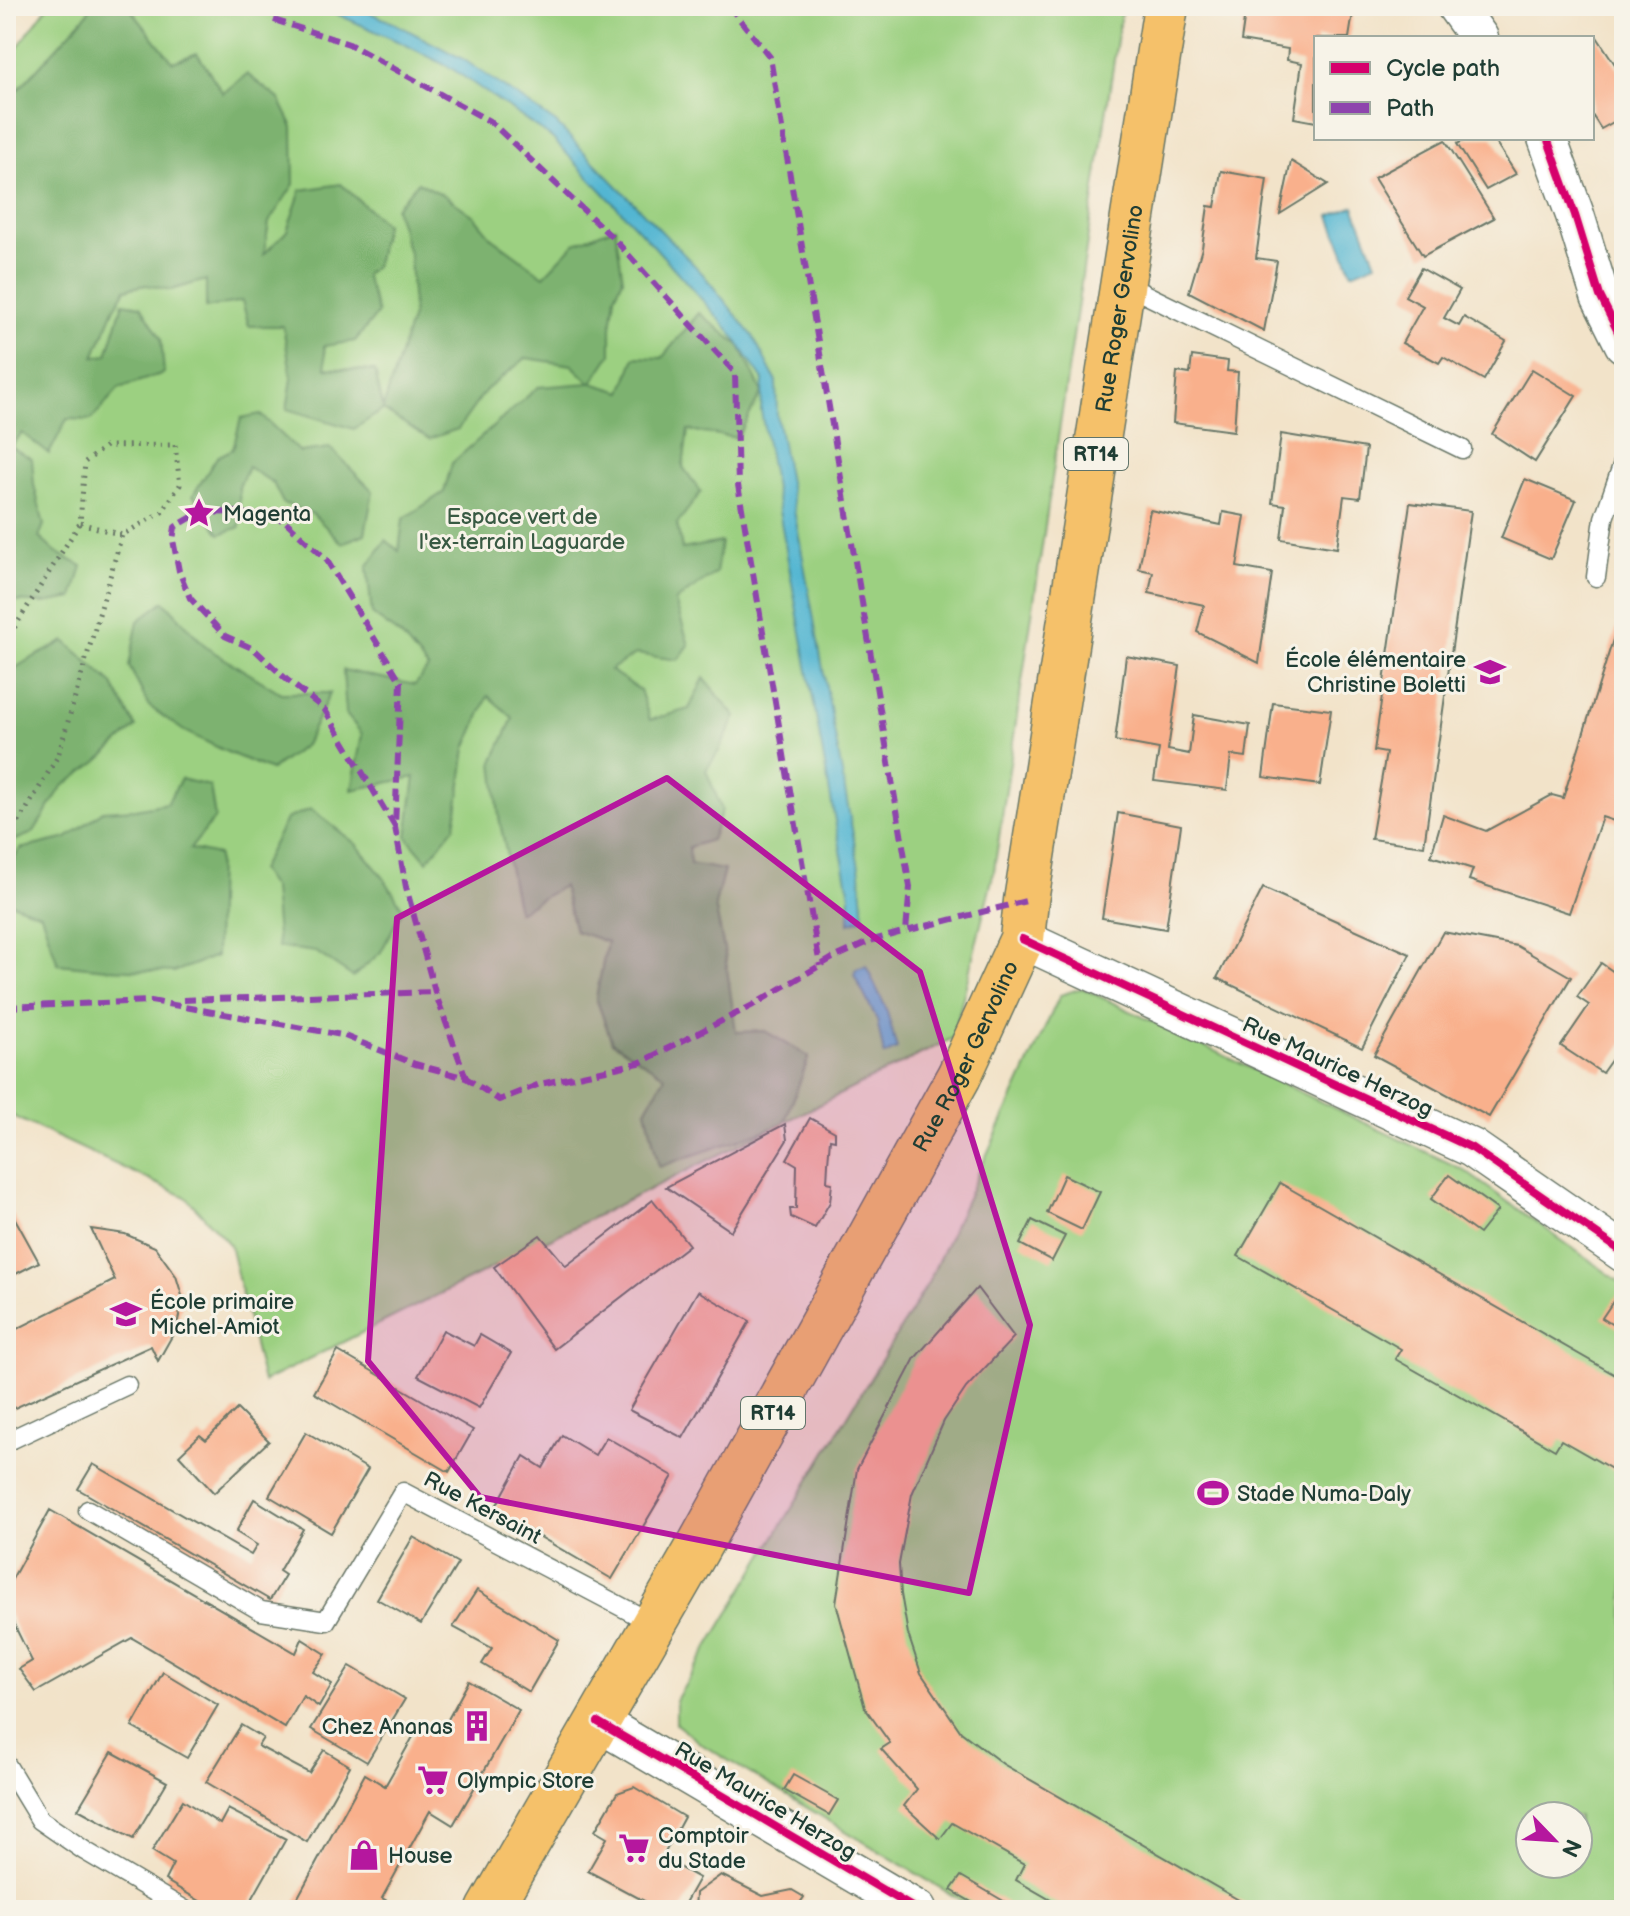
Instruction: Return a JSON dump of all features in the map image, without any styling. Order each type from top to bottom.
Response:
[{"type":"main road","name":"Rue Roger Gervolino","points":[[489,1910],[654,1624],[959,1076],[1022,939],[1166,6]]},
{"type":"street","points":[[1456,6],[1478,36]]},
{"type":"street","points":[[1548,140],[1600,296],[1624,344]]},
{"type":"street","name":"Rue Maurice Herzog","points":[[1022,939],[1472,1148],[1624,1253]]},
{"type":"street","name":"Rue Maurice Herzog","points":[[598,1722],[917,1910]]},
{"type":"lane","points":[[1122,283],[1462,449]]},
{"type":"lane","points":[[1596,577],[1604,518],[1624,460]]},
{"type":"lane","points":[[6,1442],[127,1385]]},
{"type":"lane","name":"Rue Kersaint","points":[[88,1510],[261,1611],[326,1621],[403,1492],[654,1624]]},
{"type":"lane","points":[[6,1764],[40,1820],[85,1851],[185,1910]]},
{"type":"path","points":[[6,641],[80,523],[85,462],[106,446],[175,445],[180,485],[162,512],[122,535],[58,756],[16,827],[6,830]]},
{"type":"path","points":[[80,523],[122,535]]},
{"type":"highlighted area","points":[[667,778],[920,972],[1030,1325],[969,1593],[480,1497],[368,1361],[397,918]]},
{"type":"green space","name":"Espace vert de l'ex-terrain Laguarde","points":[[48,6],[1122,6],[994,871],[953,1038],[263,1382],[230,1245],[186,1197],[6,1113],[6,63]]},
{"type":"green space","points":[[90,6],[128,6],[173,62],[197,53],[223,93],[247,74],[279,99],[293,127],[294,184],[269,222],[264,254],[287,231],[301,190],[341,184],[385,224],[376,265],[365,275],[378,313],[355,341],[324,346],[326,368],[375,371],[383,408],[413,313],[410,256],[395,208],[418,182],[474,216],[492,238],[544,276],[575,243],[615,227],[623,279],[615,296],[611,354],[592,383],[622,392],[635,357],[662,358],[699,313],[740,346],[762,392],[737,438],[688,430],[683,467],[701,492],[677,524],[682,549],[721,542],[716,573],[675,601],[689,645],[678,660],[636,654],[610,670],[640,690],[650,720],[689,709],[704,678],[736,717],[706,770],[722,810],[711,840],[689,847],[690,864],[724,870],[715,905],[736,1032],[765,1031],[809,1057],[784,1124],[659,1167],[646,1110],[665,1076],[612,1042],[596,998],[607,942],[575,931],[563,886],[518,912],[499,817],[493,762],[513,718],[488,696],[466,748],[455,826],[427,861],[407,837],[415,777],[352,790],[362,734],[346,714],[343,670],[415,685],[428,668],[402,637],[372,614],[367,567],[386,540],[399,551],[403,519],[444,492],[452,463],[538,387],[590,383],[572,365],[526,358],[486,390],[458,429],[429,439],[383,410],[354,429],[287,409],[292,379],[283,326],[249,326],[242,301],[206,308],[206,280],[171,290],[147,285],[126,289],[94,357],[107,355],[123,303],[141,306],[161,338],[164,373],[119,388],[91,420],[67,419],[49,454],[22,433],[11,447],[32,459],[34,485],[44,525],[39,537],[55,552],[82,566],[73,598],[44,603],[15,601],[6,586],[6,103],[88,13]]},
{"type":"green space","points":[[260,414],[300,452],[330,448],[373,491],[365,534],[342,543],[313,514],[283,503],[273,483],[248,467],[239,487],[240,527],[220,534],[193,495],[217,457],[233,449],[241,418]]},
{"type":"green space","points":[[164,601],[207,648],[281,693],[330,693],[305,745],[271,770],[184,731],[149,706],[129,666],[138,621]]},
{"type":"green space","points":[[65,641],[112,683],[136,727],[97,762],[62,787],[33,833],[6,844],[6,674]]},
{"type":"green space","points":[[181,779],[210,786],[215,818],[190,849],[218,855],[216,956],[174,972],[58,964],[41,914],[6,901],[6,871],[20,849],[67,838],[103,811],[167,803]]},
{"type":"green space","points":[[311,809],[356,844],[384,878],[403,909],[381,952],[353,977],[316,952],[278,947],[273,889],[260,870],[286,819]]},
{"type":"green space","name":"Stade Numa-Daly","points":[[1082,988],[1462,1169],[1624,1285],[1624,1910],[977,1910],[701,1744],[676,1724],[676,1700],[928,1283],[1060,995]]},
{"type":"water","points":[[319,6],[354,6],[396,24],[463,59],[556,123],[702,273],[753,336],[776,381],[777,416],[860,873],[864,918],[849,923],[850,895],[761,411],[763,380],[730,331],[552,138],[451,68]]},
{"type":"water","points":[[1354,206],[1376,263],[1352,273],[1330,216]]},
{"type":"water","points":[[866,966],[886,1008],[897,1049],[884,1055],[877,1020],[854,975],[856,969]]},
{"type":"building","points":[[1246,6],[1354,7],[1349,36],[1314,36],[1314,122],[1294,118],[1302,63],[1287,60],[1288,49],[1241,41]]},
{"type":"building","points":[[1597,37],[1624,78],[1624,116],[1601,129],[1594,118],[1594,39]]},
{"type":"building","points":[[1624,135],[1624,152],[1616,139]]},
{"type":"building","points":[[1445,140],[1494,218],[1423,256],[1374,178]]},
{"type":"building","points":[[1465,140],[1494,140],[1516,174],[1486,190],[1457,144]]},
{"type":"building","points":[[1291,161],[1328,184],[1280,214]]},
{"type":"building","points":[[1221,171],[1267,179],[1256,258],[1277,261],[1264,331],[1189,292],[1202,248],[1208,206],[1215,207]]},
{"type":"building","points":[[1421,268],[1460,290],[1444,318],[1459,326],[1464,317],[1506,341],[1484,380],[1443,357],[1439,363],[1402,343],[1423,306],[1405,296]]},
{"type":"building","points":[[1192,356],[1228,361],[1227,371],[1238,372],[1234,431],[1173,423],[1177,372],[1190,374]]},
{"type":"building","points":[[1532,369],[1576,396],[1535,462],[1492,434]]},
{"type":"building","points":[[1281,434],[1366,448],[1360,498],[1344,496],[1337,548],[1281,539],[1285,505],[1272,503]]},
{"type":"building","points":[[1525,479],[1576,500],[1551,559],[1501,538]]},
{"type":"building","points":[[1410,503],[1471,511],[1424,846],[1371,839],[1386,753],[1374,751]]},
{"type":"building","points":[[1150,510],[1221,525],[1223,512],[1245,516],[1237,567],[1272,573],[1259,663],[1197,632],[1204,605],[1149,593],[1153,572],[1139,569]]},
{"type":"building","points":[[1623,608],[1624,820],[1623,824],[1602,817],[1569,913],[1469,880],[1473,869],[1431,856],[1443,815],[1486,831],[1552,795],[1563,798]]},
{"type":"building","points":[[1126,656],[1180,666],[1168,750],[1189,754],[1194,715],[1250,725],[1246,757],[1231,755],[1227,790],[1154,781],[1159,749],[1115,741]]},
{"type":"building","points":[[1273,703],[1331,710],[1320,785],[1263,777]]},
{"type":"building","points":[[1118,813],[1181,825],[1166,929],[1102,918]]},
{"type":"building","points":[[1263,888],[1410,954],[1362,1048],[1217,978]]},
{"type":"building","points":[[1443,932],[1517,946],[1571,977],[1489,1117],[1374,1055]]},
{"type":"building","points":[[1601,963],[1624,979],[1624,1042],[1602,1073],[1561,1046],[1589,1005],[1577,997]]},
{"type":"building","points":[[810,1118],[835,1132],[835,1140],[830,1139],[828,1163],[827,1182],[832,1183],[830,1202],[815,1228],[791,1217],[790,1209],[796,1209],[797,1165],[787,1159]]},
{"type":"building","points":[[785,1124],[787,1140],[731,1231],[666,1187]]},
{"type":"building","points":[[1064,1175],[1100,1192],[1082,1230],[1047,1213]]},
{"type":"building","points":[[1449,1175],[1498,1210],[1479,1234],[1431,1199]]},
{"type":"building","points":[[1280,1183],[1624,1380],[1624,1476],[1561,1440],[1555,1450],[1395,1359],[1401,1349],[1238,1256]]},
{"type":"building","points":[[653,1200],[689,1245],[554,1349],[494,1267],[540,1235],[566,1266]]},
{"type":"building","points":[[13,1215],[39,1262],[6,1279],[6,1218]]},
{"type":"building","points":[[1032,1220],[1065,1236],[1052,1261],[1020,1244]]},
{"type":"building","points":[[91,1229],[125,1234],[155,1247],[176,1276],[183,1299],[176,1329],[158,1361],[151,1346],[6,1412],[6,1327],[9,1333],[115,1280]]},
{"type":"building","points":[[977,1288],[1014,1337],[966,1388],[944,1421],[912,1494],[899,1564],[908,1634],[921,1673],[961,1732],[1003,1764],[1256,1910],[1068,1910],[1016,1880],[1024,1864],[952,1823],[940,1839],[904,1806],[917,1789],[881,1749],[890,1743],[865,1708],[836,1603],[857,1469],[915,1358]]},
{"type":"building","points":[[698,1291],[750,1321],[683,1438],[629,1410]]},
{"type":"building","points":[[1618,1294],[1624,1297],[1624,1332],[1602,1318]]},
{"type":"building","points":[[443,1330],[474,1346],[480,1335],[511,1353],[479,1408],[418,1376]]},
{"type":"building","points":[[338,1351],[473,1430],[449,1472],[314,1393]]},
{"type":"building","points":[[237,1409],[269,1441],[214,1493],[179,1455],[200,1435],[206,1440]]},
{"type":"building","points":[[306,1432],[368,1469],[331,1533],[269,1496]]},
{"type":"building","points":[[562,1435],[595,1455],[606,1437],[673,1476],[612,1579],[494,1510],[524,1456],[543,1468]]},
{"type":"building","points":[[93,1464],[251,1555],[257,1545],[236,1532],[254,1499],[303,1529],[279,1571],[285,1575],[270,1600],[78,1489]]},
{"type":"building","points":[[50,1510],[296,1653],[302,1639],[326,1654],[313,1672],[332,1684],[319,1707],[303,1696],[285,1728],[132,1638],[36,1692],[19,1669],[32,1661],[6,1608],[6,1590]]},
{"type":"building","points":[[413,1537],[458,1563],[421,1624],[377,1599]]},
{"type":"building","points":[[477,1590],[559,1640],[529,1692],[482,1664],[492,1648],[453,1627]]},
{"type":"building","points":[[350,1666],[405,1699],[367,1762],[311,1729]]},
{"type":"building","points":[[163,1672],[218,1705],[187,1758],[132,1727]]},
{"type":"building","points":[[469,1681],[519,1710],[453,1825],[430,1811],[382,1898],[403,1910],[291,1910],[365,1774],[385,1786],[422,1721],[441,1732]]},
{"type":"building","points":[[241,1725],[263,1738],[258,1746],[309,1773],[324,1750],[350,1766],[307,1842],[206,1782]]},
{"type":"building","points":[[112,1752],[167,1782],[133,1839],[78,1809]]},
{"type":"building","points":[[793,1775],[838,1800],[829,1815],[784,1790]]},
{"type":"building","name":"Comptoir du Stade","points":[[634,1787],[684,1817],[662,1858],[699,1878],[681,1910],[661,1910],[588,1871],[607,1838],[595,1831],[617,1793]]},
{"type":"building","points":[[183,1800],[220,1824],[228,1809],[286,1839],[246,1910],[215,1910],[165,1880],[173,1864],[152,1851]]},
{"type":"building","points":[[721,1875],[763,1896],[792,1890],[804,1897],[795,1910],[695,1910],[696,1893]]},
{"type":"building","points":[[961,1876],[1007,1903],[1003,1910],[985,1910],[951,1890]]},
{"type":"marked path","points":[[729,6],[770,57],[910,887],[906,931],[1026,901]]},
{"type":"marked path","points":[[274,20],[349,44],[491,122],[616,241],[735,373],[738,485],[820,966]]},
{"type":"marked path","points":[[395,827],[325,710],[254,649],[225,636],[190,598],[179,571],[173,540],[175,527],[199,513],[239,512],[284,520],[326,559],[401,682],[395,827],[406,887],[435,992],[466,1078]]},
{"type":"marked path","points":[[6,1007],[151,1001],[342,1035],[415,1064],[466,1078],[499,1100],[540,1084],[639,1063],[753,1005],[831,959],[873,940],[906,931]]},
{"type":"marked path","points":[[183,1000],[435,992]]},
{"type":"cycle path","points":[[1548,140],[1600,296],[1624,344]]},
{"type":"cycle path","points":[[1022,939],[1472,1148],[1624,1253]]},
{"type":"cycle path","points":[[598,1722],[917,1910]]},
{"type":"place","name":"Magenta","points":[[199,513]]},
{"type":"place","name":"École élémentaire Christine Boletti","points":[[1490,672]]},
{"type":"place","name":"École primaire Michel-Amiot","points":[[126,1314]]},
{"type":"place","name":"Stade Numa-Daly","points":[[1213,1493]]},
{"type":"place","name":"Chez Ananas","points":[[477,1726]]},
{"type":"place","name":"Olympic Store","points":[[433,1780]]},
{"type":"place","name":"Comptoir du Stade","points":[[634,1848]]},
{"type":"place","name":"House","points":[[364,1855]]}]
